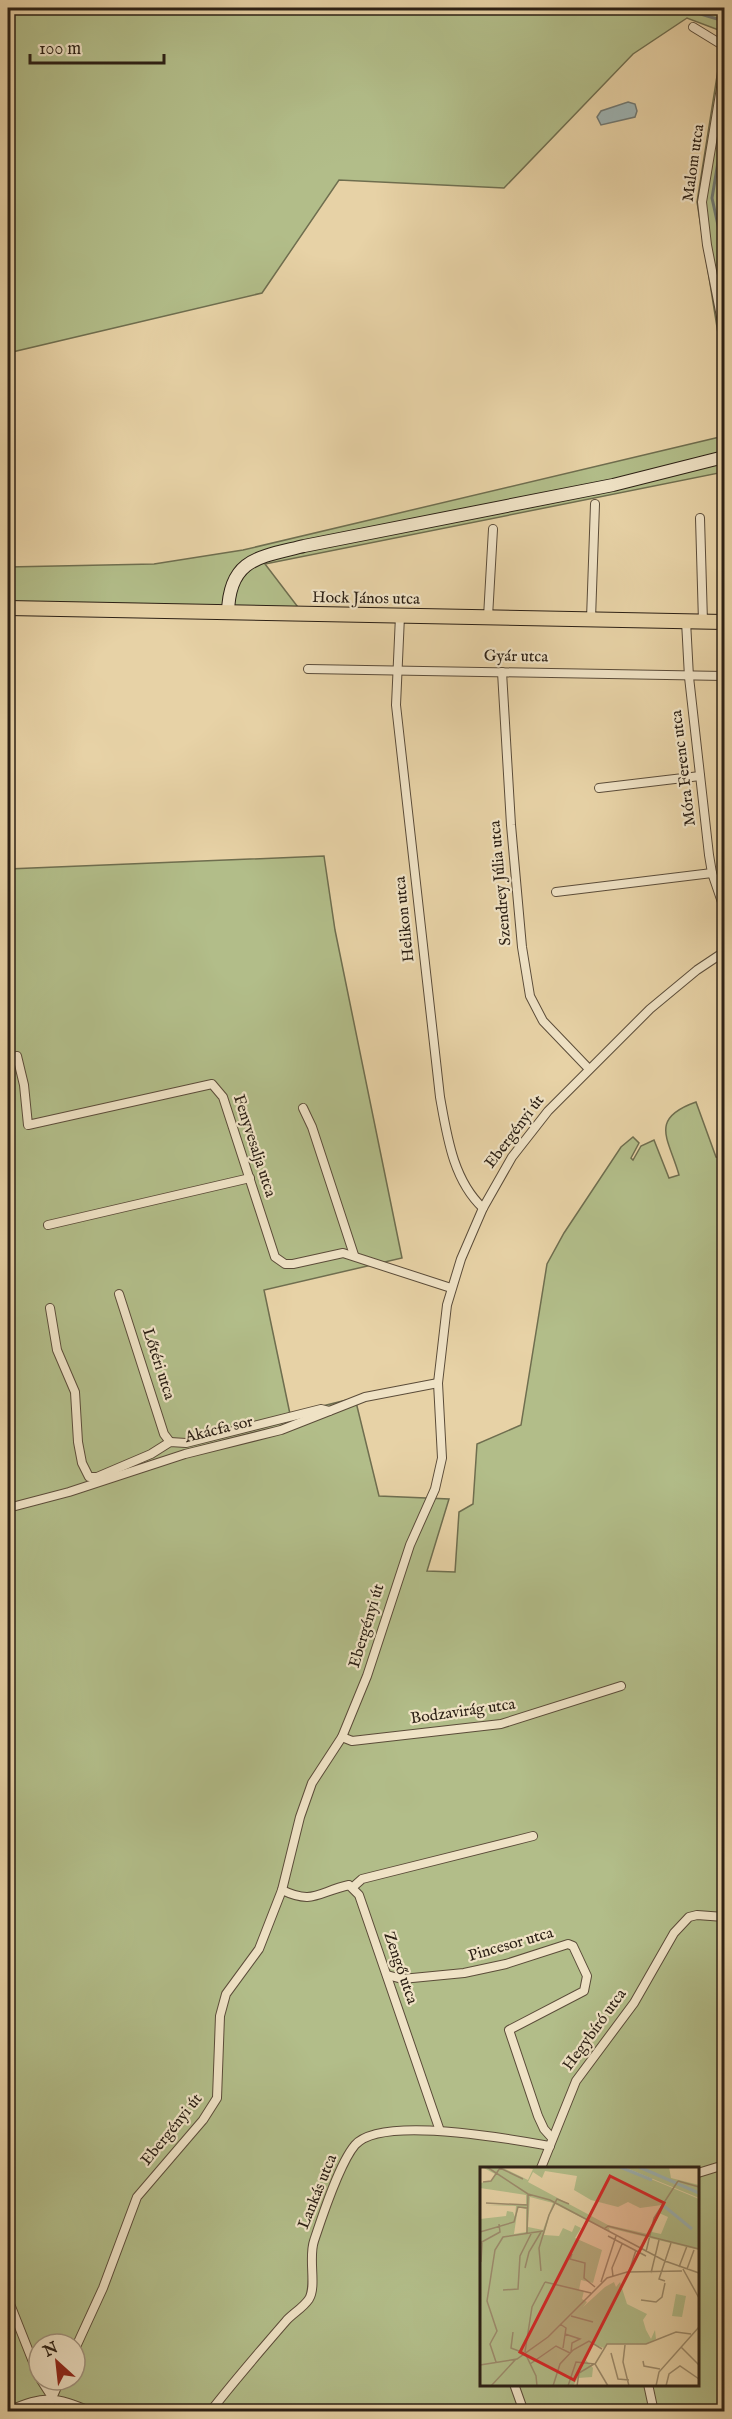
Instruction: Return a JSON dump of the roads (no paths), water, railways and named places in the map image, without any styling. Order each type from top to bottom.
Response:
[{"type":"main road","name":"Hock János utca","points":[[8,608],[724,622]]},
{"type":"street","points":[[693,27],[724,46]]},
{"type":"street","name":"Malom utca","points":[[724,70],[702,202],[707,245],[724,332]]},
{"type":"street","points":[[228,613],[228,596],[233,584],[243,566],[253,559],[304,546],[613,485],[724,457]]},
{"type":"street","points":[[591,620],[596,504]]},
{"type":"street","points":[[700,518],[703,622]]},
{"type":"street","points":[[488,617],[493,528]]},
{"type":"street","name":"Helikon utca","points":[[400,616],[396,705],[440,1097],[449,1143],[459,1175],[474,1200],[483,1208]]},
{"type":"street","name":"Móra Ferenc utca","points":[[686,621],[689,676],[712,873],[724,908]]},
{"type":"street","name":"Gyár utca","points":[[308,669],[724,676]]},
{"type":"street","name":"Szendrey Júlia utca","points":[[502,672],[511,825],[522,948],[530,996],[543,1021],[589,1069]]},
{"type":"street","points":[[599,788],[700,776]]},
{"type":"street","points":[[556,892],[712,873]]},
{"type":"street","name":"Ebergényi út","points":[[83,2332],[103,2288],[137,2197],[203,2120],[217,2098],[220,2016],[226,1994],[259,1949],[282,1890],[312,1783],[342,1737],[367,1676],[399,1574],[440,1474],[443,1437],[438,1383],[443,1327],[451,1288],[483,1208],[497,1181],[530,1133],[589,1069],[675,988],[724,952]]},
{"type":"street","name":"Fenyvesalja utca","points":[[17,1056],[24,1085],[28,1125],[212,1084],[223,1096],[272,1251],[280,1261],[293,1264],[336,1254],[354,1255],[451,1288]]},
{"type":"street","points":[[303,1108],[316,1138],[354,1255]]},
{"type":"street","points":[[48,1225],[250,1178]]},
{"type":"street","name":"Lőtéri utca","points":[[119,1294],[164,1434],[170,1442]]},
{"type":"street","points":[[50,1308],[57,1350],[75,1392],[78,1442],[82,1463],[89,1477],[97,1478],[140,1459],[170,1442],[186,1443],[321,1409],[330,1411]]},
{"type":"street","name":"Akácfa sor","points":[[8,1508],[69,1492],[184,1454],[282,1430],[365,1397],[438,1383]]},
{"type":"street","name":"Bodzavirág utca","points":[[342,1737],[352,1741],[501,1724],[621,1686]]},
{"type":"street","points":[[282,1890],[298,1898],[308,1898],[337,1888],[353,1887],[362,1879],[533,1836]]},
{"type":"street","name":"Zengő utca","points":[[353,1887],[359,1895],[440,2132]]},
{"type":"street","name":"Hegybíró utca","points":[[542,2167],[576,2081],[634,2004],[674,1933],[689,1917],[697,1915],[724,1917]]},
{"type":"street","name":"Pincesor utca","points":[[387,1975],[402,1979],[464,1973],[488,1969],[568,1944],[573,1946],[587,1976],[584,1991],[509,2030],[538,2116],[551,2142]]},
{"type":"street","name":"Lankás utca","points":[[210,2412],[291,2315],[308,2300],[311,2292],[313,2246],[347,2158],[356,2145],[372,2134],[385,2130],[440,2132],[551,2142]]},
{"type":"street","points":[[699,2173],[724,2165]]},
{"type":"street","points":[[8,2299],[27,2346]]},
{"type":"street","points":[[514,2386],[524,2412]]},
{"type":"street","points":[[648,2386],[654,2412]]},
{"type":"street","points":[[49,2392],[52,2397]]},
{"type":"street","points":[[46,2412],[54,2392]]},
{"type":"street","points":[[8,2411],[38,2399],[52,2397],[92,2412]]},
{"type":"water","points":[[628,102],[635,104],[637,111],[635,117],[601,125],[597,117],[601,111]]},
{"type":"waterway","points":[[684,9],[724,21]]},
{"type":"waterway","points":[[721,239],[712,198],[724,126]]}]
